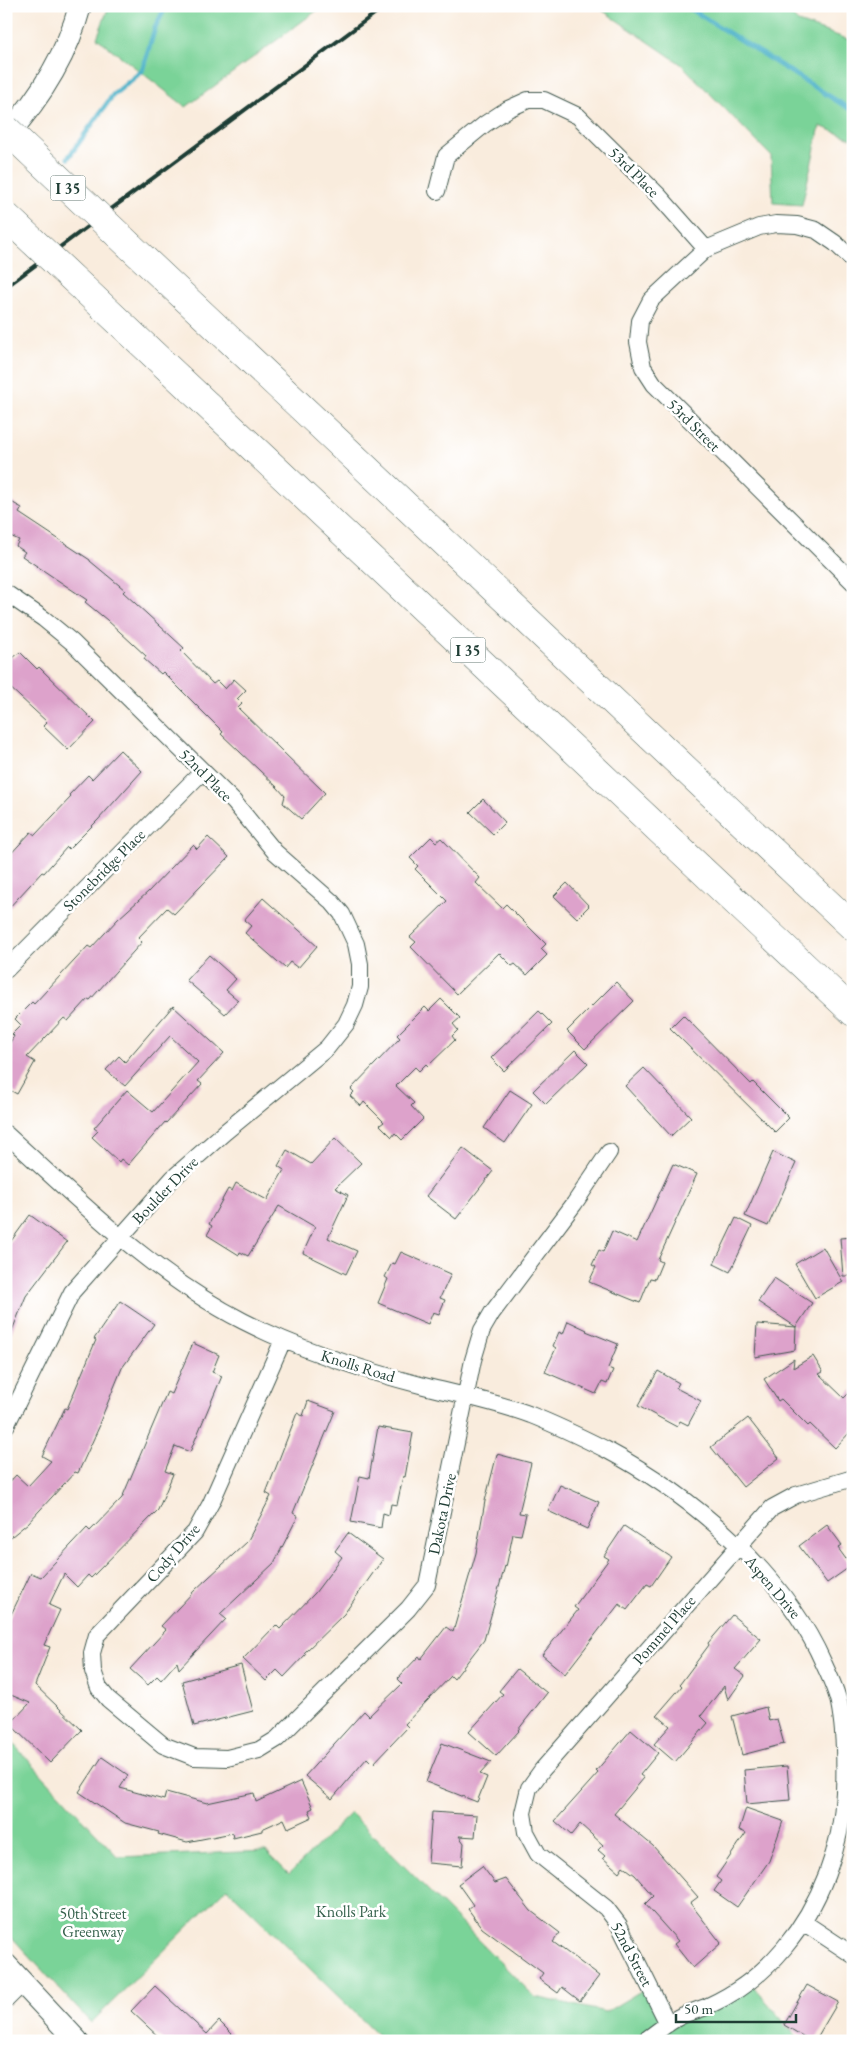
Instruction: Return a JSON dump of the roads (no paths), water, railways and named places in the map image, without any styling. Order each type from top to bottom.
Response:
[{"type":"highway","name":"I 35","points":[[6,129],[853,927]]},
{"type":"highway","name":"I 35","points":[[6,216],[853,1012]]},
{"type":"main road","points":[[6,136],[40,95],[73,32],[80,6]]},
{"type":"main road","points":[[6,1965],[77,2041]]},
{"type":"street","name":"53rd Place","points":[[437,191],[446,156],[508,109],[528,100],[544,100],[578,116],[660,197],[706,249]]},
{"type":"street","points":[[706,249],[758,227],[776,224],[797,225],[816,230],[835,243],[853,260]]},
{"type":"street","name":"53rd Street","points":[[706,249],[651,300],[640,321],[638,342],[643,367],[654,384],[853,582]]},
{"type":"street","name":"52nd Place","points":[[6,593],[44,619],[72,642],[234,802],[275,852],[332,902],[342,914],[356,944],[360,964],[360,987]]},
{"type":"street","name":"Stonebridge Place","points":[[6,970],[202,771]]},
{"type":"street","name":"Boulder Drive","points":[[6,1426],[72,1292],[180,1172],[225,1132],[327,1048],[346,1024],[355,1005],[360,987]]},
{"type":"street","name":"Knolls Road","points":[[6,1134],[120,1237],[178,1282],[212,1305],[302,1348],[532,1416],[603,1449],[645,1472],[689,1504],[738,1547]]},
{"type":"street","name":"Dakota Drive","points":[[163,1745],[194,1757],[227,1758],[259,1750],[278,1739],[408,1609],[427,1584],[466,1395],[482,1330],[492,1313],[574,1204],[609,1152]]},
{"type":"street","name":"Cody Drive","points":[[163,1745],[108,1699],[99,1688],[93,1671],[92,1653],[97,1635],[195,1532],[211,1503],[283,1340]]},
{"type":"street","name":"Pommel Place","points":[[525,1830],[523,1813],[528,1788],[772,1508],[796,1495],[853,1478]]},
{"type":"street","name":"Aspen Drive","points":[[644,2041],[678,2017],[710,2005],[749,1982],[783,1950],[803,1922],[819,1892],[838,1840],[849,1762],[838,1701],[813,1638],[797,1613],[780,1589],[738,1547]]},
{"type":"street","name":"52nd Street","points":[[525,1830],[538,1854],[606,1908],[619,1925],[668,2024]]},
{"type":"street","points":[[803,1922],[853,1955]]},
{"type":"street","points":[[6,2000],[23,1983]]},
{"type":"waterway","points":[[68,158],[113,95],[142,71],[155,28],[166,6]]},
{"type":"waterway","points":[[686,6],[853,111]]},
{"type":"railway","points":[[6,287],[385,6]]},
{"type":"park label","name":"Knolls Park","points":[[351,1911]]},
{"type":"park label","name":"50th Street Greenway","points":[[93,1922]]}]
